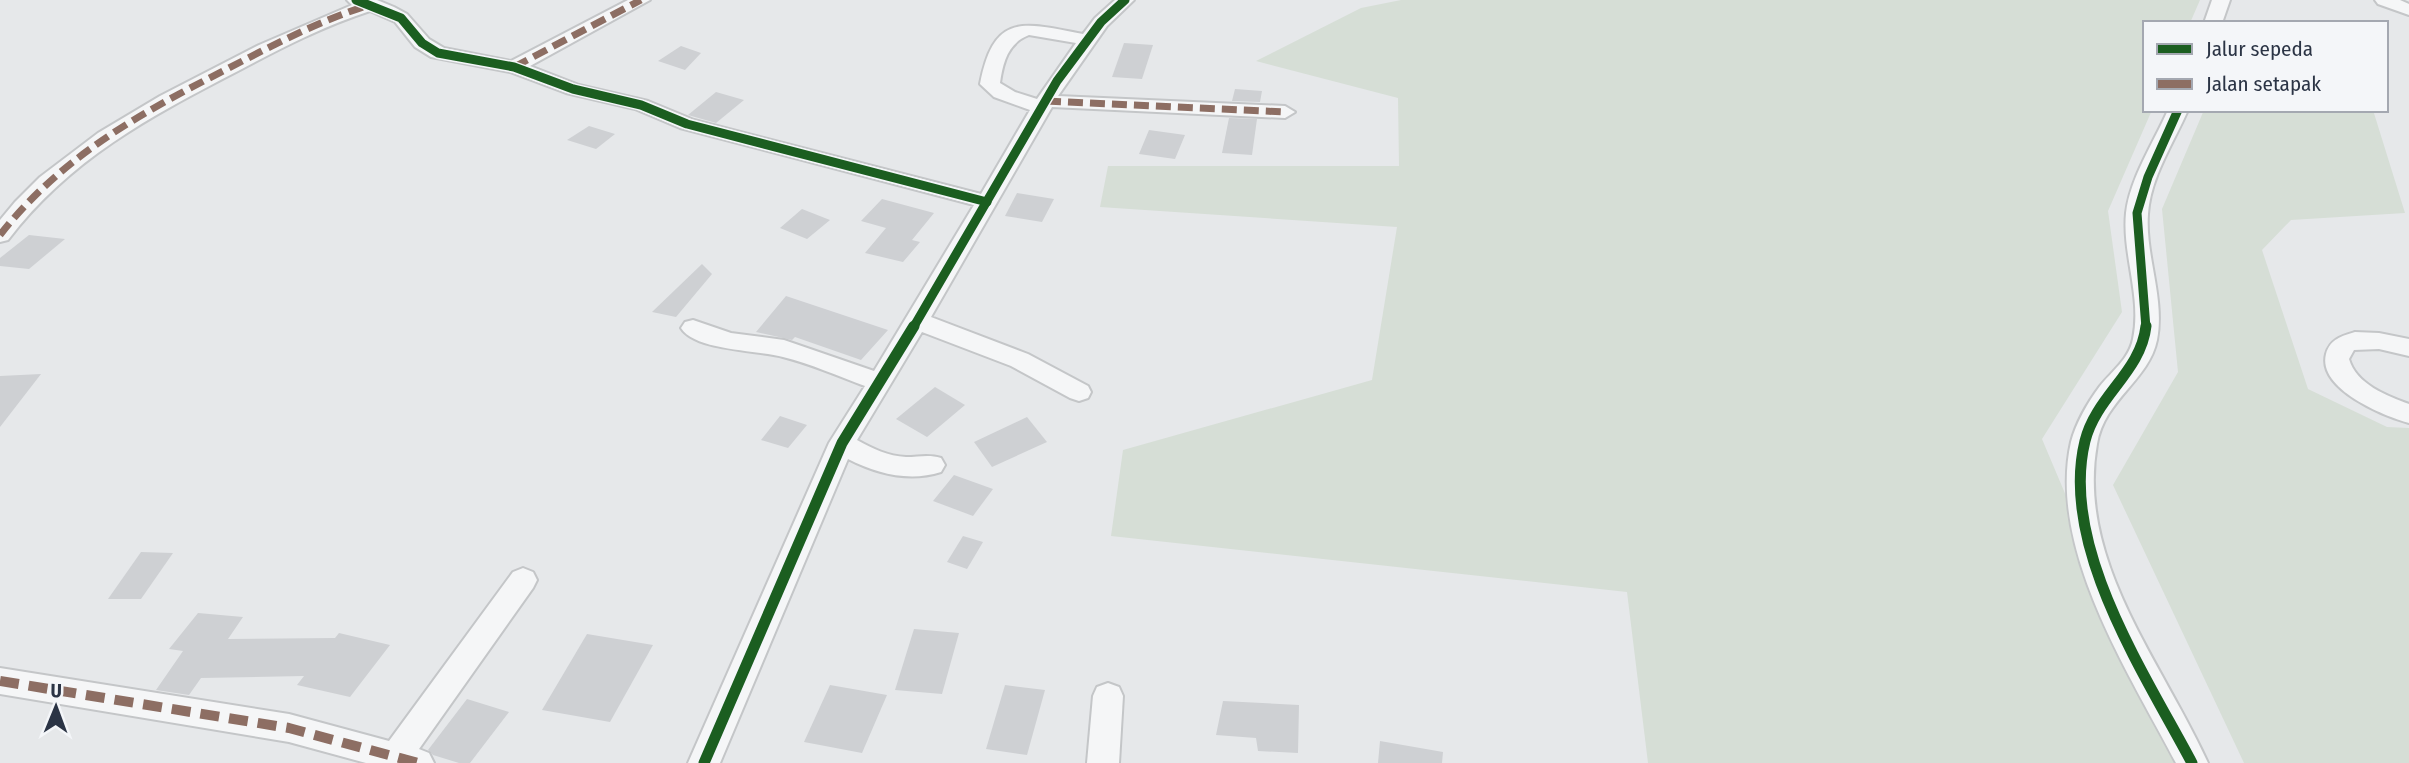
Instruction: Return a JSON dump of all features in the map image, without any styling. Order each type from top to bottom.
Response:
[{"type":"street","points":[[514,67],[640,0]]},
{"type":"street","points":[[704,763],[842,443],[918,321],[1044,104],[1101,22],[1125,0]]},
{"type":"street","points":[[2214,21],[2221,0]]},
{"type":"street","points":[[2384,0],[2409,10]]},
{"type":"street","points":[[0,234],[59,172],[104,136],[197,84],[364,2],[401,18],[422,43],[438,53],[514,67],[573,89],[641,105],[698,127],[987,202]]},
{"type":"street","points":[[1087,40],[1027,29],[1009,36],[994,62],[990,84],[1016,100],[1044,104],[1285,112]]},
{"type":"street","points":[[2177,112],[2137,210],[2137,251],[2148,315],[2142,354],[2108,394],[2091,422],[2083,444],[2080,475],[2089,545],[2098,579],[2192,763]]},
{"type":"street","points":[[918,321],[1032,364],[1079,392]]},
{"type":"street","points":[[694,328],[729,341],[784,348],[880,382]]},
{"type":"street","points":[[2409,348],[2382,340],[2349,342],[2340,349],[2337,359],[2342,371],[2361,391],[2389,408],[2409,414]]},
{"type":"street","points":[[842,443],[878,463],[915,468],[932,465]]},
{"type":"street","points":[[0,681],[289,728],[407,759],[523,580]]},
{"type":"street","points":[[1103,763],[1108,696]]},
{"type":"shaded area","points":[[1401,0],[2200,0],[2191,21],[2143,21],[2143,112],[2151,112],[2108,211],[2122,312],[2042,439],[2179,763],[1648,763],[1627,592],[1111,536],[1123,450],[1372,380],[1397,227],[1100,207],[1108,166],[1399,166],[1398,98],[1256,61],[1361,8]]},
{"type":"shaded area","points":[[2203,112],[2374,112],[2405,213],[2291,220],[2262,250],[2308,389],[2387,427],[2409,428],[2409,763],[2244,763],[2113,485],[2178,372],[2162,209]]},
{"type":"building","points":[[1124,43],[1153,45],[1142,79],[1112,77]]},
{"type":"building","points":[[681,46],[701,53],[685,70],[658,61]]},
{"type":"building","points":[[1235,89],[1262,91],[1260,102],[1232,101]]},
{"type":"building","points":[[716,92],[744,100],[716,123],[688,115]]},
{"type":"building","points":[[1229,118],[1257,119],[1252,155],[1222,153]]},
{"type":"building","points":[[589,126],[615,134],[596,149],[567,140]]},
{"type":"building","points":[[1149,130],[1185,135],[1175,159],[1139,154]]},
{"type":"building","points":[[1017,193],[1054,199],[1042,222],[1005,216]]},
{"type":"building","points":[[882,199],[934,213],[912,240],[920,242],[903,262],[865,253],[886,228],[861,221]]},
{"type":"building","points":[[802,209],[830,220],[807,239],[780,228]]},
{"type":"building","points":[[29,235],[65,239],[29,269],[0,266],[0,258]]},
{"type":"building","points":[[702,264],[712,274],[676,317],[652,312]]},
{"type":"building","points":[[786,296],[888,330],[861,360],[795,337],[792,340],[756,332]]},
{"type":"building","points":[[41,374],[0,427],[0,376]]},
{"type":"building","points":[[935,387],[965,405],[927,437],[896,419]]},
{"type":"building","points":[[780,416],[807,425],[788,448],[761,440]]},
{"type":"building","points":[[1027,417],[1047,442],[992,467],[974,442]]},
{"type":"building","points":[[954,475],[993,489],[973,516],[933,501]]},
{"type":"building","points":[[963,536],[983,542],[967,569],[947,562]]},
{"type":"building","points":[[141,552],[173,553],[141,599],[108,599]]},
{"type":"building","points":[[198,613],[243,617],[228,639],[335,638],[339,633],[390,645],[350,697],[297,685],[304,676],[201,678],[189,695],[156,690],[183,651],[169,649]]},
{"type":"building","points":[[914,629],[959,633],[942,694],[895,690]]},
{"type":"building","points":[[587,634],[653,645],[610,722],[542,710]]},
{"type":"building","points":[[830,685],[887,695],[862,753],[804,742]]},
{"type":"building","points":[[1005,685],[1045,690],[1027,755],[986,749]]},
{"type":"building","points":[[467,699],[509,712],[470,763],[459,763],[433,755],[428,750]]},
{"type":"building","points":[[1223,701],[1299,705],[1298,753],[1258,751],[1256,738],[1216,735]]},
{"type":"building","points":[[1380,741],[1443,752],[1442,763],[1378,763]]},
{"type":"marked path","points":[[514,67],[641,0]]},
{"type":"marked path","points":[[0,235],[48,181],[76,158],[136,117],[282,41],[369,5]]},
{"type":"marked path","points":[[1046,101],[1285,112]]},
{"type":"marked path","points":[[0,681],[289,728],[418,763]]},
{"type":"cycle path","points":[[356,0],[401,18],[422,43],[438,53],[514,67],[573,89],[641,105],[687,124],[987,202]]},
{"type":"cycle path","points":[[704,763],[842,443],[917,321],[1057,81],[1101,22],[1125,0]]},
{"type":"cycle path","points":[[2177,112],[2148,177],[2137,213],[2138,245],[2147,307],[2143,347],[2136,361],[2110,391],[2094,416],[2084,443],[2080,481],[2084,522],[2113,608],[2132,650],[2192,763]]}]
